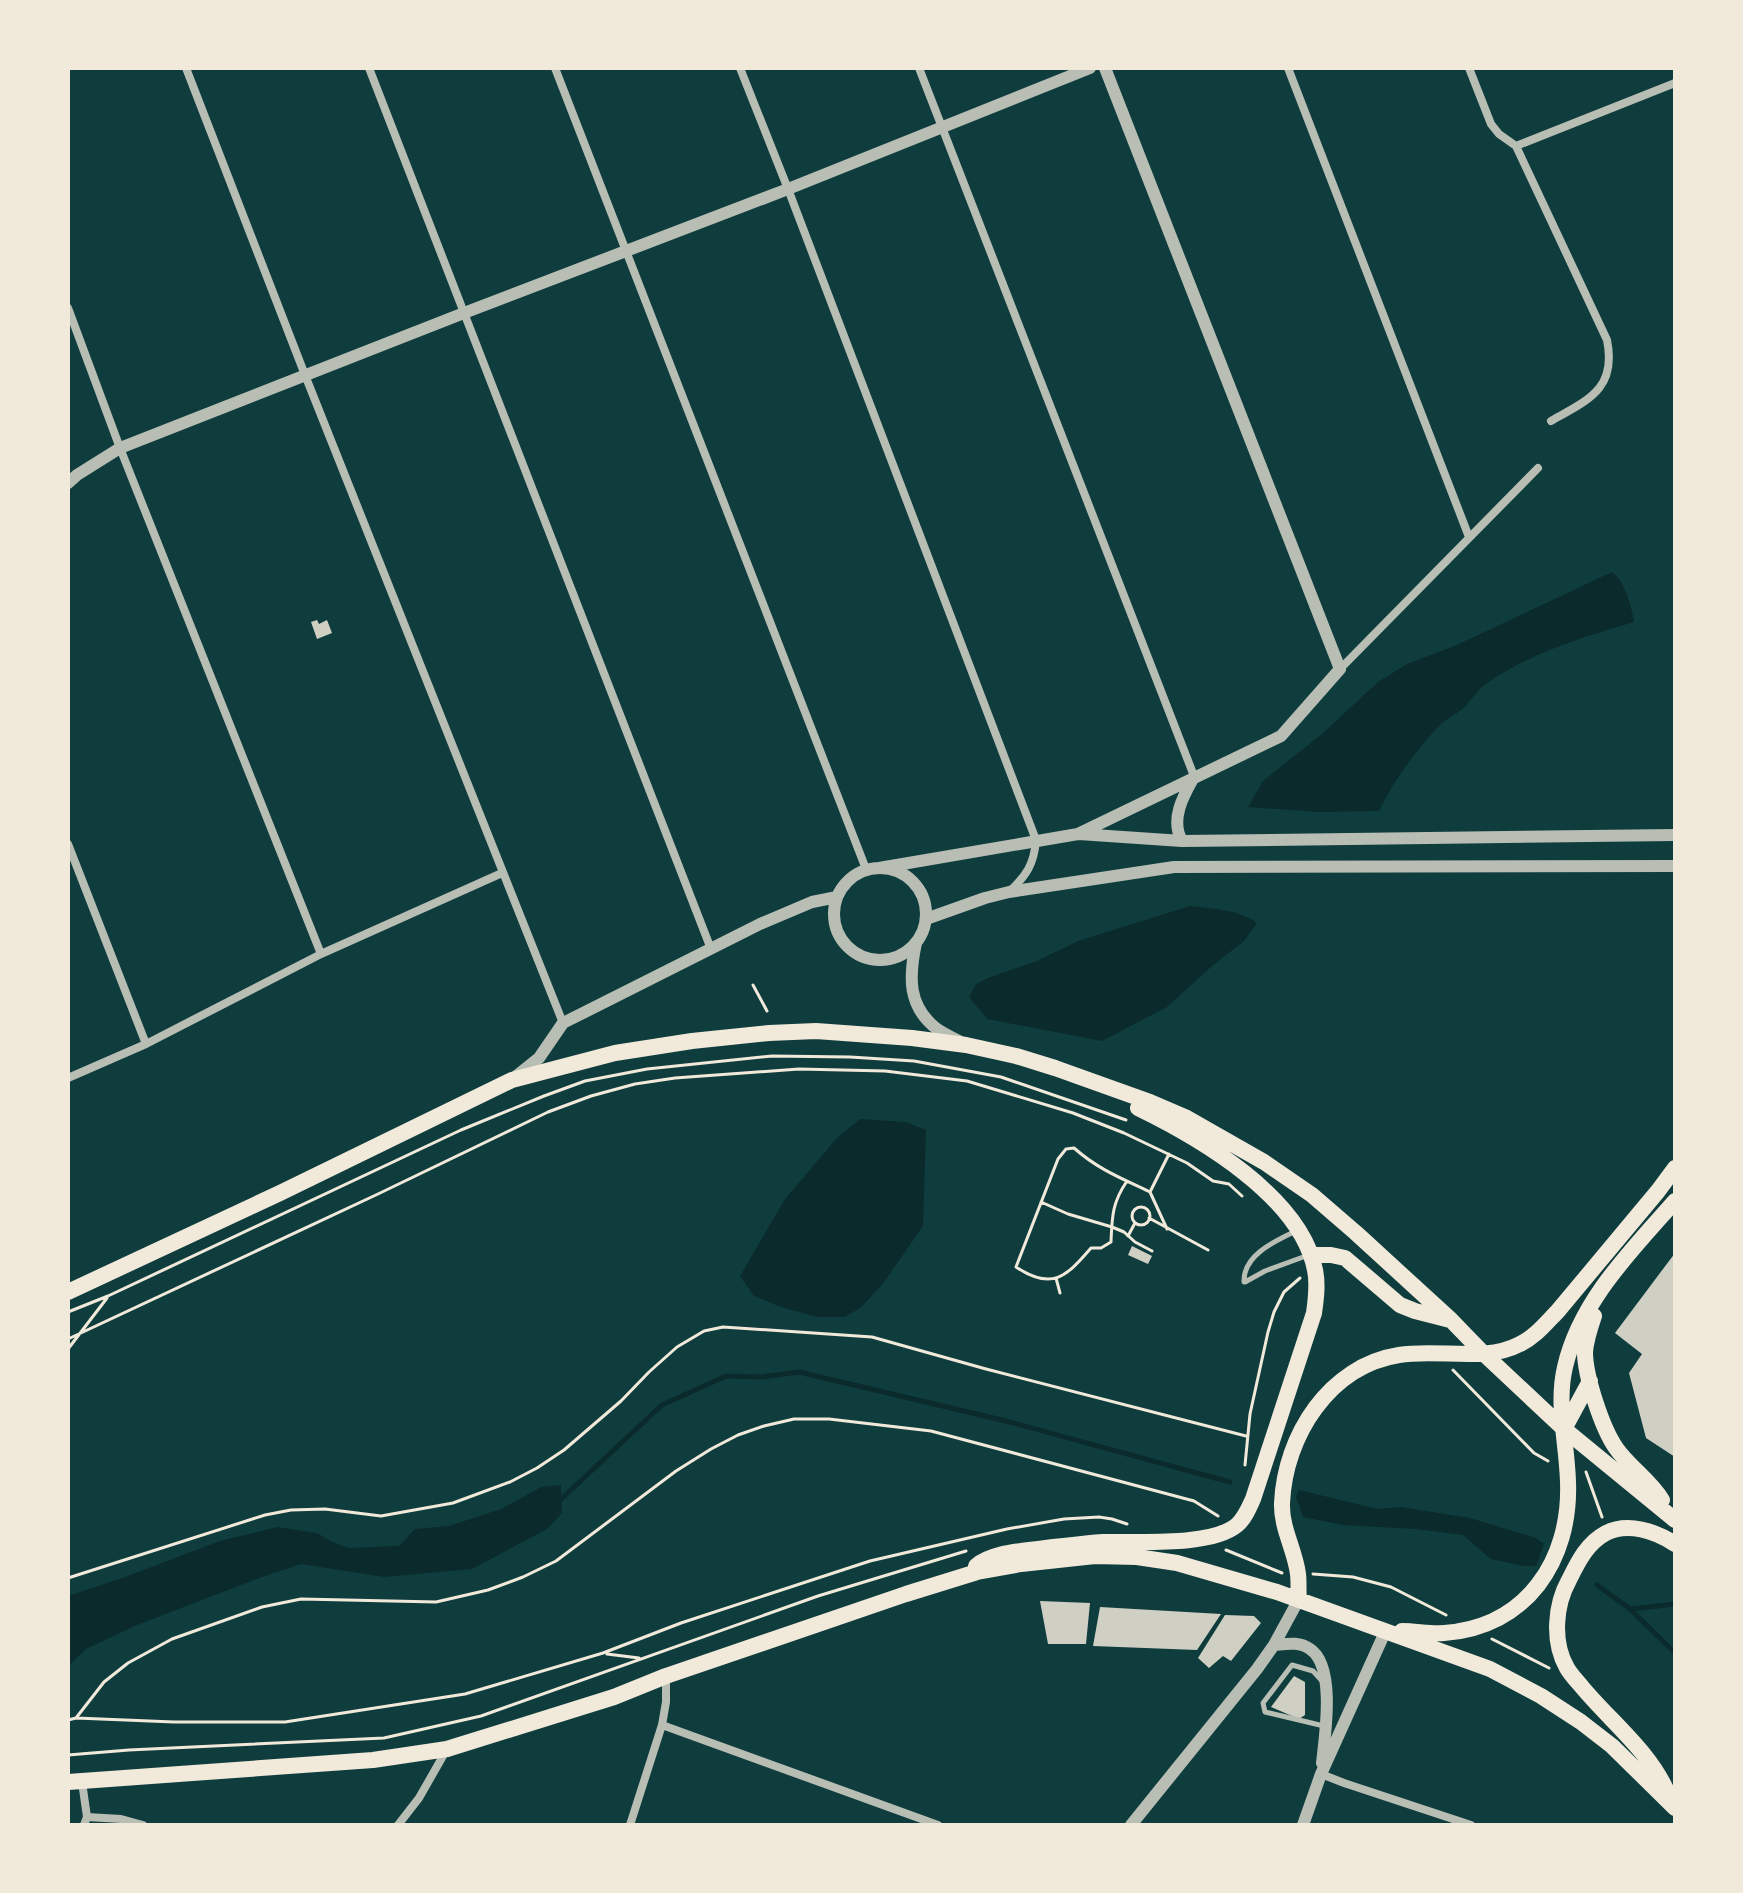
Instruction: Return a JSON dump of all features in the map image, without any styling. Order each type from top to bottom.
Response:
[{"type":"main road","points":[[68,1292],[512,1080],[615,1053],[769,1033],[816,1031],[966,1045],[1016,1056],[1185,1117],[1276,1170],[1323,1205],[1391,1264],[1564,1429],[1674,1519]]},
{"type":"main road","points":[[964,1576],[982,1561],[1016,1552],[1099,1543],[1192,1540],[1235,1527],[1253,1499],[1314,1313],[1316,1272],[1311,1255],[1299,1230],[1270,1197],[1234,1165],[1171,1124],[1137,1107],[1115,1090]]},
{"type":"main road","points":[[1299,1599],[1298,1573],[1283,1520],[1282,1502],[1300,1431],[1319,1404],[1351,1374],[1380,1360],[1398,1355],[1483,1353],[1522,1344],[1557,1312],[1675,1168]]},
{"type":"main road","points":[[1386,1630],[1444,1633],[1501,1618],[1533,1592],[1548,1572],[1559,1549],[1568,1507],[1561,1407],[1562,1385],[1571,1346],[1611,1275],[1675,1201]]},
{"type":"main road","points":[[1311,1255],[1345,1258],[1400,1305],[1451,1320]]},
{"type":"main road","points":[[1611,1275],[1588,1335],[1586,1366],[1602,1421],[1616,1448],[1659,1494],[1674,1519]]},
{"type":"main road","points":[[1564,1429],[1590,1381]]},
{"type":"main road","points":[[1673,1805],[1660,1776],[1642,1751],[1566,1667],[1557,1628],[1557,1609],[1582,1555],[1598,1538],[1620,1528],[1638,1529],[1675,1544]]},
{"type":"main road","points":[[75,1782],[373,1760],[447,1749],[614,1697],[666,1676],[964,1576],[1021,1564],[1095,1556],[1137,1557],[1177,1563],[1299,1599],[1490,1669],[1581,1722],[1612,1746],[1673,1805]]},
{"type":"street","points":[[186,68],[563,1023]]},
{"type":"street","points":[[369,68],[711,949]]},
{"type":"street","points":[[555,68],[872,868]]},
{"type":"street","points":[[740,68],[1036,840],[1034,855],[1023,879],[1009,892]]},
{"type":"street","points":[[919,68],[1194,776]]},
{"type":"street","points":[[68,483],[120,448],[788,189],[1090,68]]},
{"type":"street","points":[[1105,68],[1340,669]]},
{"type":"street","points":[[1288,68],[1469,537]]},
{"type":"street","points":[[1469,68],[1491,124],[1516,146],[1607,340],[1610,357],[1608,373],[1601,388],[1589,400],[1551,421]]},
{"type":"street","points":[[1516,146],[1675,83]]},
{"type":"street","points":[[68,308],[120,448],[321,954]]},
{"type":"street","points":[[1078,834],[1281,736],[1340,669],[1538,468]]},
{"type":"street","points":[[1182,841],[1177,833],[1182,797],[1194,776]]},
{"type":"street","points":[[872,868],[891,869],[916,885],[924,901],[926,919],[924,928],[910,949],[895,958],[874,960],[855,953],[840,938],[834,918],[837,897],[854,875],[872,868],[1036,840],[1078,834],[1182,841],[1675,835]]},
{"type":"street","points":[[68,844],[146,1044]]},
{"type":"street","points":[[926,919],[1009,892],[1174,867],[1675,866]]},
{"type":"street","points":[[68,1078],[146,1044],[321,954],[502,873]]},
{"type":"street","points":[[512,1080],[539,1058],[563,1023],[760,924],[812,902],[837,897]]},
{"type":"street","points":[[916,943],[910,981],[912,993],[937,1029],[966,1045]]},
{"type":"street","points":[[1131,1825],[1257,1669],[1299,1599]]},
{"type":"street","points":[[1303,1825],[1321,1774],[1386,1630]]},
{"type":"street","points":[[1274,1645],[1297,1643],[1313,1650],[1322,1666],[1326,1686],[1321,1774]]},
{"type":"street","points":[[630,1825],[662,1725],[666,1676]]},
{"type":"street","points":[[662,1725],[938,1825]]},
{"type":"street","points":[[398,1825],[419,1798],[447,1749]]},
{"type":"street","points":[[1321,1774],[1471,1825]]},
{"type":"street","points":[[75,1782],[86,1821],[121,1819],[143,1825]]},
{"type":"lane","points":[[1299,1230],[1269,1245],[1250,1262],[1244,1282],[1284,1263],[1311,1255]]},
{"type":"lane","points":[[1325,1727],[1265,1712],[1263,1703],[1292,1665],[1313,1671],[1326,1686]]},
{"type":"path","points":[[753,985],[767,1011]]},
{"type":"path","points":[[68,1312],[461,1130],[585,1081],[647,1069],[772,1056],[914,1061],[1001,1077],[1127,1120]]},
{"type":"path","points":[[68,1339],[548,1112],[635,1084],[675,1078],[799,1069],[885,1071],[967,1081],[1073,1113],[1124,1133],[1187,1163],[1213,1181],[1229,1184]]},
{"type":"path","points":[[1127,1181],[1117,1195],[1112,1212],[1111,1242],[1101,1248],[1091,1248],[1074,1267],[1056,1278],[1045,1280],[1029,1276],[1016,1267],[1058,1159],[1066,1149],[1074,1148],[1099,1168],[1127,1181],[1150,1192],[1167,1229]]},
{"type":"path","points":[[1150,1192],[1169,1154]]},
{"type":"path","points":[[1218,1175],[1250,1202]]},
{"type":"path","points":[[1041,1202],[1112,1227],[1152,1251]]},
{"type":"path","points":[[1158,1207],[1149,1216],[1144,1225],[1135,1223],[1131,1218],[1134,1209],[1143,1207],[1149,1216],[1167,1229],[1208,1250]]},
{"type":"path","points":[[1128,1236],[1135,1223]]},
{"type":"path","points":[[68,1349],[108,1296],[117,1270]]},
{"type":"path","points":[[1244,1467],[1257,1375],[1274,1312],[1284,1292],[1301,1273]]},
{"type":"path","points":[[1056,1278],[1060,1293]]},
{"type":"path","points":[[68,1578],[265,1515],[325,1509],[381,1516],[453,1503],[510,1482],[564,1450],[677,1347],[704,1331],[723,1327],[872,1337],[1247,1437]]},
{"type":"path","points":[[1450,1367],[1534,1453],[1550,1462]]},
{"type":"path","points":[[76,1718],[104,1682],[128,1663],[172,1639],[262,1607],[301,1599],[436,1602],[488,1590],[523,1577],[556,1561],[676,1471],[711,1449],[738,1435],[794,1419],[829,1419],[931,1431],[1194,1501],[1218,1516]]},
{"type":"path","points":[[1583,1465],[1603,1520]]},
{"type":"path","points":[[1212,1519],[1223,1512]]},
{"type":"path","points":[[68,1720],[285,1722],[465,1694],[603,1653],[681,1623],[885,1558],[1064,1519],[1099,1517],[1134,1526],[1121,1527]]},
{"type":"path","points":[[1220,1546],[1279,1573]]},
{"type":"path","points":[[68,1755],[384,1738],[481,1716],[818,1596],[973,1549]]},
{"type":"path","points":[[603,1653],[642,1659]]},
{"type":"water","points":[[1612,572],[1624,587],[1634,622],[1539,655],[1486,684],[1422,745],[1379,811],[1320,812],[1248,807],[1263,781],[1322,734],[1378,682],[1407,664],[1457,645]]},
{"type":"water","points":[[1190,906],[1234,912],[1257,923],[1244,941],[1167,1007],[1102,1041],[987,1019],[969,997],[976,984],[988,978],[1037,961],[1078,941]]},
{"type":"water","points":[[860,1119],[906,1122],[926,1130],[923,1226],[882,1285],[860,1308],[845,1317],[817,1317],[754,1296],[740,1276],[785,1199],[837,1138]]},
{"type":"water","points":[[561,1485],[562,1513],[547,1529],[472,1569],[384,1577],[301,1564],[137,1625],[86,1649],[68,1666],[68,1596],[220,1541],[277,1527],[317,1533],[349,1548],[399,1546],[415,1529],[449,1526],[501,1509],[541,1487]]},
{"type":"water","points":[[1299,1490],[1378,1509],[1401,1507],[1470,1518],[1536,1538],[1544,1544],[1536,1566],[1491,1559],[1463,1535],[1343,1525],[1303,1517],[1296,1497]]},
{"type":"building","points":[[317,620],[319,624],[327,620],[332,633],[317,639],[311,622]]},
{"type":"building","points":[[1132,1246],[1152,1256],[1148,1264],[1128,1255]]},
{"type":"building","points":[[1675,1253],[1675,1457],[1646,1438],[1629,1373],[1642,1354],[1615,1333]]},
{"type":"building","points":[[1040,1601],[1090,1603],[1086,1644],[1048,1644]]},
{"type":"building","points":[[1100,1607],[1221,1614],[1197,1650],[1093,1646]]},
{"type":"building","points":[[1225,1615],[1254,1616],[1261,1623],[1231,1661],[1223,1656],[1209,1668],[1198,1658]]},
{"type":"building","points":[[1294,1676],[1305,1682],[1305,1715],[1299,1719],[1271,1707]]},
{"type":"waterway","points":[[558,1502],[662,1405],[726,1376],[761,1377],[799,1372],[1006,1421],[1230,1482]]},
{"type":"waterway","points":[[1597,1585],[1630,1609],[1675,1653]]},
{"type":"waterway","points":[[1631,1609],[1675,1604]]}]
